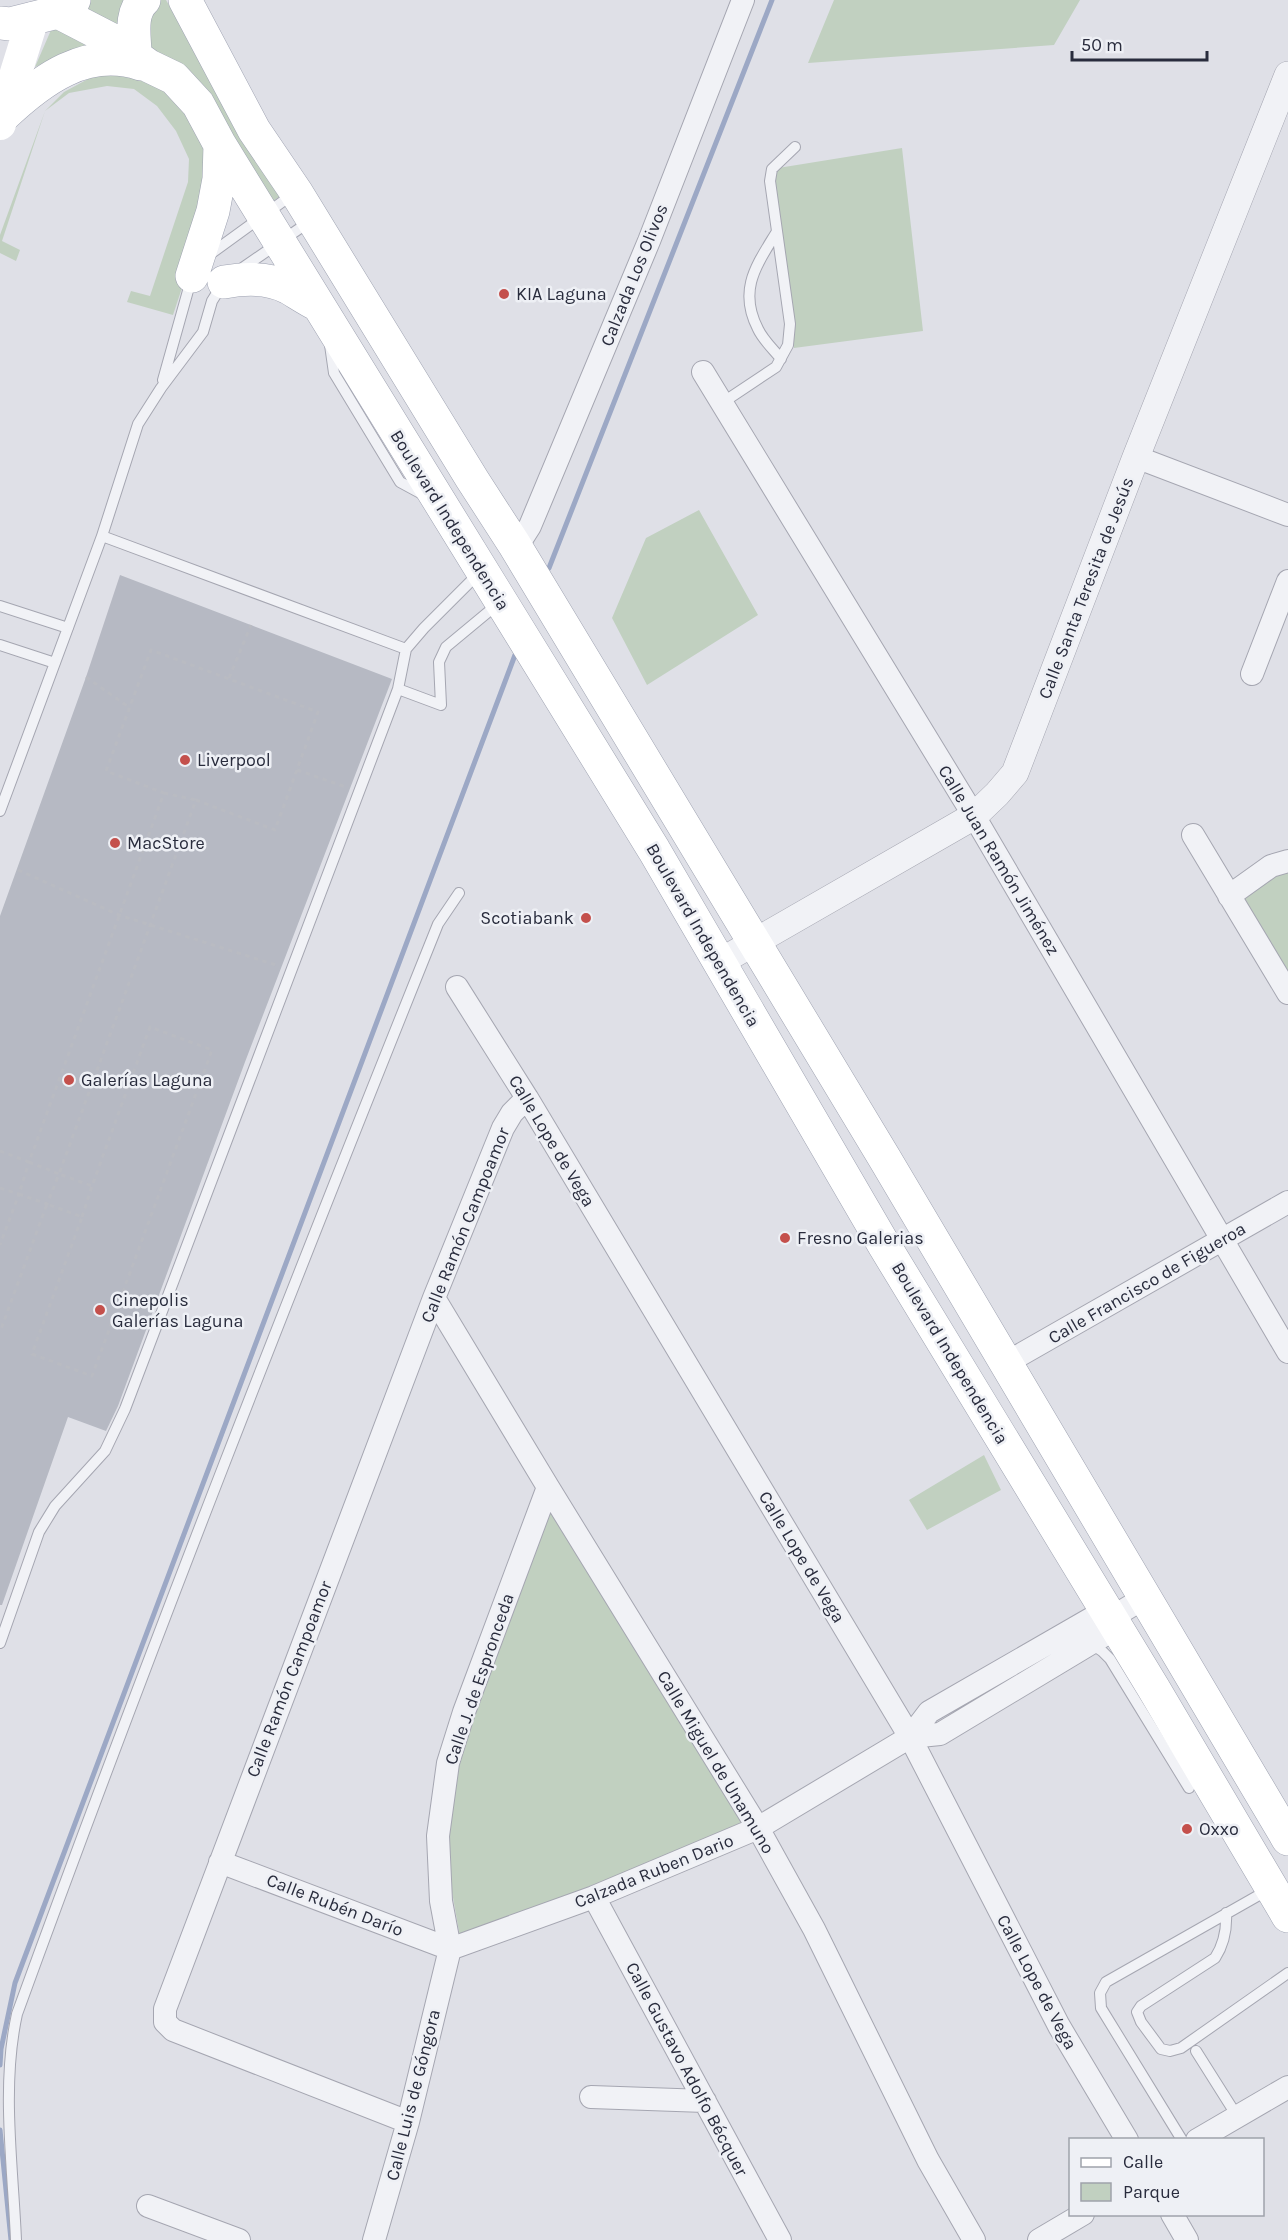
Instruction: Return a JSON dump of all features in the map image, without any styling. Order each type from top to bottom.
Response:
[{"type":"main road","points":[[1,120],[27,94],[64,69],[84,62],[109,58],[142,61],[135,13],[144,0]]},
{"type":"main road","points":[[185,0],[254,130],[313,219],[466,470],[514,544],[755,942],[1288,1839]]},
{"type":"main road","points":[[1,120],[55,10]]},
{"type":"main road","points":[[0,23],[10,24],[55,10]]},
{"type":"main road","name":"Boulevard Independencia","points":[[55,10],[116,42],[142,61],[174,78],[198,104],[271,229],[654,850],[884,1245],[1282,1904]]},
{"type":"main road","points":[[192,276],[213,211],[219,178],[220,145]]},
{"type":"main road","points":[[224,282],[246,278],[263,279],[287,286],[323,313]]},
{"type":"main road","points":[[519,629],[511,606],[513,596],[517,591],[525,590],[532,592],[583,669],[610,703]]},
{"type":"main road","points":[[884,1245],[911,1269],[981,1360],[1006,1363]]},
{"type":"main road","points":[[977,1397],[1005,1403],[1050,1468],[1073,1476]]},
{"type":"street","name":"Calzada Los Olivos","points":[[514,544],[523,537],[530,526],[649,241],[743,0]]},
{"type":"street","name":"Calle Santa Teresita de Jesús","points":[[720,963],[974,816],[1015,773],[1136,457],[1280,118],[1288,75]]},
{"type":"street","name":"Calle Juan Ramón Jiménez","points":[[703,372],[974,816],[1288,1352]]},
{"type":"street","points":[[1136,457],[1288,515]]},
{"type":"street","points":[[1252,674],[1288,581]]},
{"type":"street","points":[[1193,835],[1288,993]]},
{"type":"street","points":[[1230,896],[1271,866],[1288,861]]},
{"type":"street","name":"Calle Lope de Vega","points":[[457,987],[527,1098],[910,1737],[1059,2026],[1126,2138]]},
{"type":"street","name":"Calle Ramón Campoamor","points":[[408,2122],[173,2030],[165,2022],[165,2009],[434,1298],[503,1128],[512,1113],[527,1098]]},
{"type":"street","name":"Calle Francisco de Figueroa","points":[[1006,1363],[1288,1202]]},
{"type":"street","name":"Calle Miguel de Unamuno","points":[[434,1298],[758,1828],[814,1929],[927,2160],[974,2240]]},
{"type":"street","name":"Calle J. de Espronceda","points":[[450,1949],[441,1901],[438,1836],[448,1763],[464,1712],[548,1487]]},
{"type":"street","name":"Calzada Ruben Dario","points":[[1030,1667],[1094,1617],[1111,1618],[1144,1598]]},
{"type":"street","name":"Calzada Ruben Dario","points":[[450,1949],[594,1897],[758,1828],[910,1737],[928,1712],[1090,1643],[1103,1636],[1111,1618]]},
{"type":"street","name":"Calle Rubén Darío","points":[[220,1862],[450,1949]]},
{"type":"street","name":"Calle Gustavo Adolfo Bécquer","points":[[594,1897],[780,2240]]},
{"type":"street","name":"Calle Luis de Góngora","points":[[374,2240],[408,2122],[450,1949]]},
{"type":"street","points":[[1199,2138],[1288,2087]]},
{"type":"street","points":[[591,2097],[705,2101]]},
{"type":"street","points":[[148,2206],[239,2240]]},
{"type":"street","points":[[1039,2240],[1080,2216]]},
{"type":"street","points":[[1173,2216],[1187,2240]]},
{"type":"lane","points":[[722,403],[768,373],[782,359],[788,345],[790,324],[770,194],[770,174],[774,166],[795,147]]},
{"type":"lane","points":[[0,811],[102,536],[138,424],[161,388],[203,332],[212,301],[224,282],[271,229],[296,192]]},
{"type":"lane","points":[[161,388],[192,276],[207,257],[271,229],[313,219]]},
{"type":"lane","points":[[776,233],[755,269],[748,289],[758,331],[782,359]]},
{"type":"lane","points":[[102,536],[406,650]]},
{"type":"lane","points":[[0,1643],[39,1532],[55,1506],[105,1451],[125,1409],[398,689],[406,650],[424,628],[482,571]]},
{"type":"lane","points":[[398,689],[441,705],[439,662],[446,647],[500,602]]},
{"type":"lane","points":[[0,606],[68,628]]},
{"type":"lane","points":[[0,645],[55,663]]},
{"type":"lane","points":[[16,2240],[8,2070],[18,2014],[100,1789],[298,1274],[438,924],[459,893]]},
{"type":"lane","points":[[1090,1643],[1110,1659],[1189,1788]]},
{"type":"lane","points":[[1181,2138],[1101,2008],[1100,1993],[1106,1982],[1226,1914],[1282,1904]]},
{"type":"lane","points":[[1226,1914],[1227,1928],[1222,1948],[1215,1958],[1141,2006],[1137,2012],[1141,2022],[1161,2049],[1170,2051],[1181,2048],[1288,1973]]},
{"type":"lane","points":[[1196,2050],[1238,2116]]},
{"type":"path","points":[[229,678],[251,625]]},
{"type":"path","points":[[151,650],[229,678],[318,712],[275,830],[196,800],[164,793],[106,771],[151,650]]},
{"type":"path","points":[[86,676],[130,708]]},
{"type":"path","points":[[297,770],[351,789]]},
{"type":"path","points":[[0,1245],[164,793]]},
{"type":"path","points":[[0,1332],[196,800]]},
{"type":"path","points":[[18,870],[119,915],[283,967]]},
{"type":"path","points":[[150,1027],[212,1050],[92,1376],[32,1354],[82,1217],[150,1027]]},
{"type":"path","points":[[0,1151],[92,1186]]},
{"type":"path","points":[[0,1188],[82,1217]]},
{"type":"green space","points":[[64,0],[166,0],[281,196],[268,204],[191,75],[116,42],[71,50],[35,67]]},
{"type":"green space","points":[[834,0],[1080,0],[1054,45],[808,63]]},
{"type":"green space","points":[[104,73],[167,82],[219,176],[173,315],[127,302],[131,291],[150,296],[188,182],[189,159],[176,131],[157,106],[134,89],[107,86],[69,93],[45,111],[64,92]]},
{"type":"green space","points":[[45,111],[2,241],[20,250],[16,261],[0,253],[0,235]]},
{"type":"green space","points":[[902,148],[923,331],[794,348],[772,169]]},
{"type":"green space","points":[[699,510],[758,615],[647,685],[612,618],[646,538]]},
{"type":"green space","points":[[1288,870],[1288,975],[1244,899]]},
{"type":"green space","points":[[984,1455],[1001,1490],[927,1530],[909,1500]]},
{"type":"green space","points":[[551,1508],[746,1825],[460,1937],[445,1828],[457,1763]]},
{"type":"building","name":"Galerías Laguna","points":[[120,575],[392,679],[245,1062],[118,1406],[106,1431],[68,1417],[2,1605],[0,1605],[0,916]]},
{"type":"waterway","points":[[549,568],[772,0]]},
{"type":"waterway","points":[[0,2065],[1,2049],[15,1983],[515,655]]},
{"type":"waterway","points":[[0,2130],[11,2240]]},
{"type":"place","name":"KIA Laguna","points":[[504,294]]},
{"type":"place","name":"Liverpool","points":[[185,760]]},
{"type":"place","name":"MacStore","points":[[115,843]]},
{"type":"place","name":"Scotiabank","points":[[586,918]]},
{"type":"place","name":"Galerías Laguna","points":[[69,1080]]},
{"type":"place","name":"Fresno Galerias","points":[[785,1238]]},
{"type":"place","name":"Cinepolis Galerías Laguna","points":[[100,1310]]},
{"type":"place","name":"Oxxo","points":[[1187,1829]]}]
